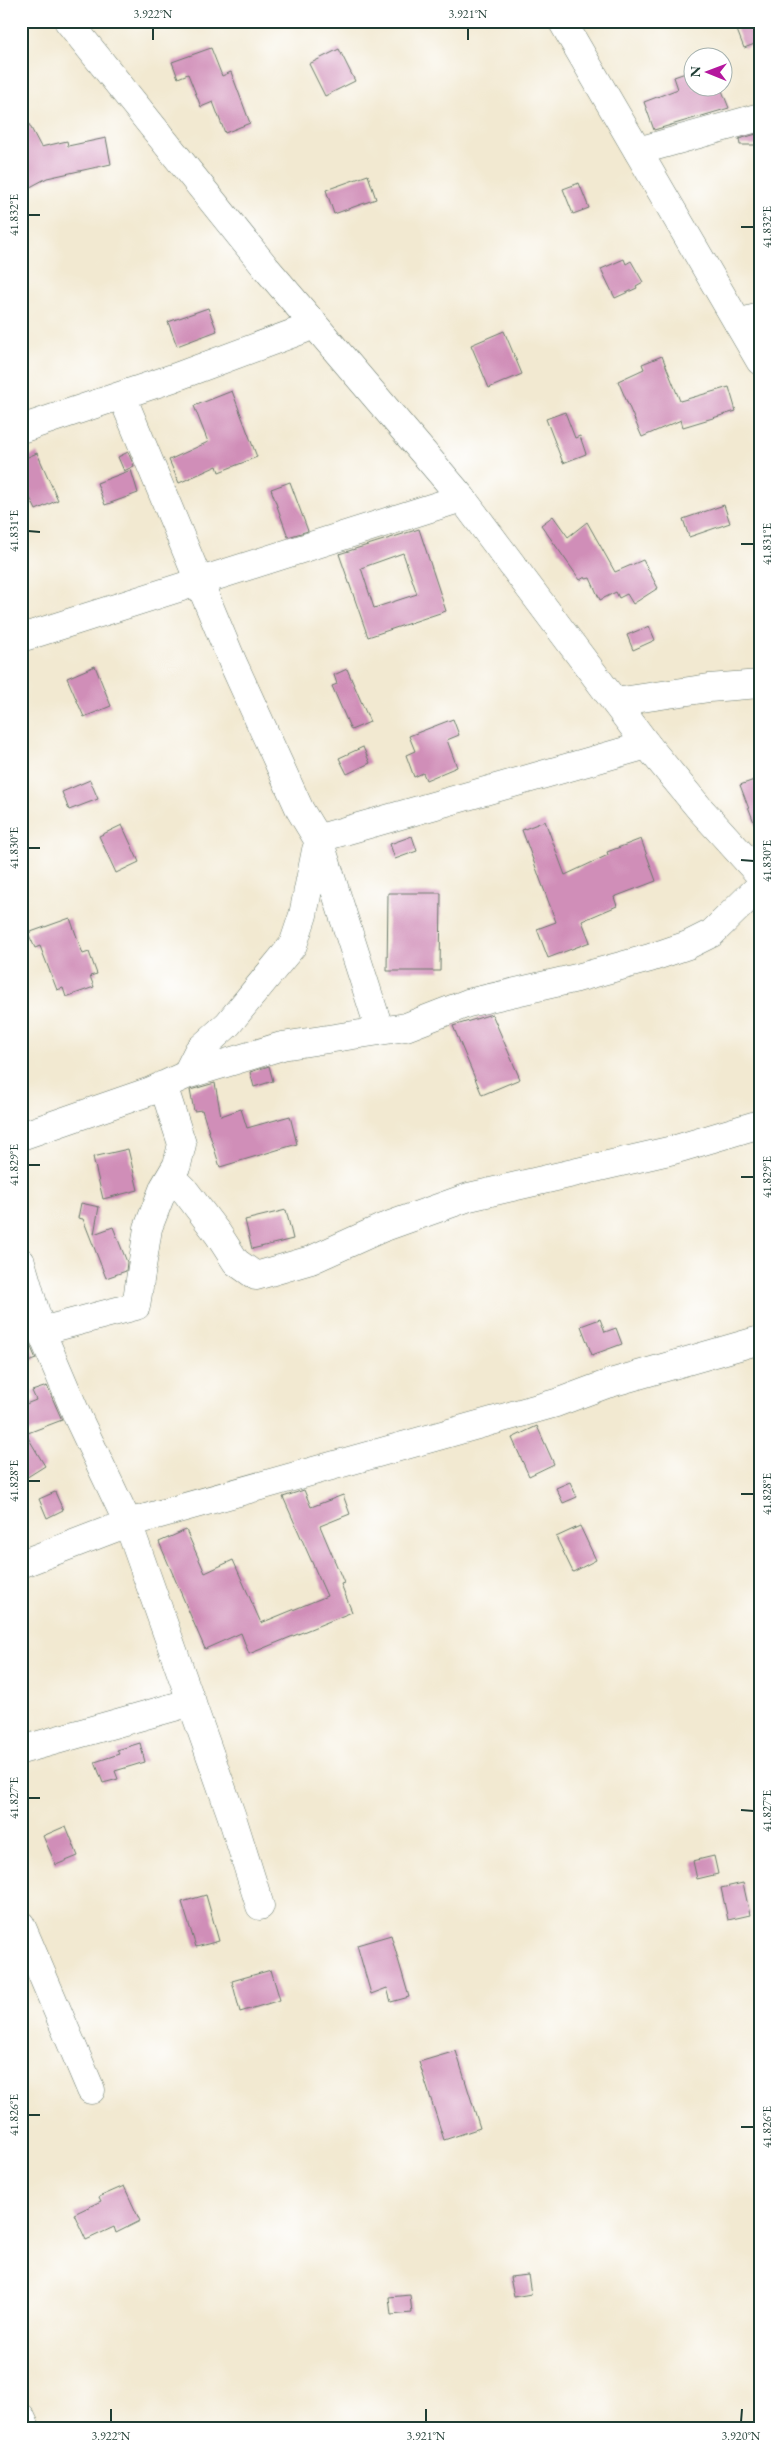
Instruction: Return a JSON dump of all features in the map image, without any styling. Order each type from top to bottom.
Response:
[{"type":"street","points":[[68,21],[266,268],[462,498],[647,745],[700,809],[760,875]]},
{"type":"street","points":[[562,21],[638,151],[749,320],[760,361]]},
{"type":"street","points":[[638,151],[760,116]]},
{"type":"street","points":[[21,430],[122,396],[302,330],[312,321]]},
{"type":"street","points":[[122,396],[199,582],[300,810],[320,843],[380,1032]]},
{"type":"street","points":[[21,638],[462,498]]},
{"type":"street","points":[[614,702],[709,688],[760,684]]},
{"type":"street","points":[[41,1331],[136,1306],[148,1228],[177,1165],[182,1144],[174,1080],[198,1051],[234,1017],[293,945],[303,915],[316,850],[327,836],[647,745]]},
{"type":"street","points":[[21,1136],[174,1080],[282,1046],[380,1032],[406,1026],[468,1003],[577,978],[688,945],[712,933],[760,886]]},
{"type":"street","points":[[170,1177],[186,1192],[218,1234],[236,1262],[256,1276],[311,1260],[382,1228],[469,1197],[673,1150],[760,1124]]},
{"type":"street","points":[[21,1262],[41,1331],[78,1418],[128,1523],[192,1702],[260,1906]]},
{"type":"street","points":[[21,1564],[128,1523],[556,1403],[607,1384],[760,1340]]},
{"type":"street","points":[[21,1750],[192,1702]]},
{"type":"street","points":[[21,1925],[91,2090]]},
{"type":"street","points":[[21,2417],[26,2428]]},
{"type":"building","points":[[746,21],[760,21],[760,42],[744,48],[735,25]]},
{"type":"building","points":[[211,48],[222,76],[231,72],[250,123],[225,133],[213,102],[201,107],[188,74],[178,78],[172,62]]},
{"type":"building","points":[[339,49],[355,81],[325,96],[309,64]]},
{"type":"building","points":[[684,74],[684,98],[725,98],[729,108],[654,130],[644,102],[678,89],[674,77]]},
{"type":"building","points":[[21,109],[41,147],[67,141],[68,146],[106,138],[111,164],[47,178],[21,192]]},
{"type":"building","points":[[760,133],[760,145],[740,145],[739,139]]},
{"type":"building","points":[[368,175],[376,199],[334,214],[326,190]]},
{"type":"building","points":[[579,183],[589,208],[573,214],[563,189]]},
{"type":"building","points":[[624,259],[626,264],[631,261],[643,282],[636,286],[637,288],[615,298],[601,269]]},
{"type":"building","points":[[208,308],[217,331],[177,346],[168,322]]},
{"type":"building","points":[[504,331],[522,374],[489,388],[471,345]]},
{"type":"building","points":[[662,356],[680,401],[729,387],[736,411],[683,427],[681,420],[642,437],[618,381],[644,369],[642,364]]},
{"type":"building","points":[[232,391],[257,457],[219,472],[217,466],[179,483],[169,460],[208,442],[194,406]]},
{"type":"building","points":[[565,412],[575,438],[580,436],[586,454],[563,463],[546,419]]},
{"type":"building","points":[[128,452],[134,466],[124,471],[118,457]]},
{"type":"building","points":[[37,453],[58,500],[36,510],[21,479],[21,460]]},
{"type":"building","points":[[131,470],[138,493],[105,505],[97,483]]},
{"type":"building","points":[[290,482],[308,531],[288,537],[271,489]]},
{"type":"building","points":[[724,505],[730,523],[689,537],[683,519]]},
{"type":"building","points":[[553,516],[568,537],[587,522],[615,572],[643,560],[658,588],[633,604],[627,594],[619,598],[616,592],[600,600],[590,578],[586,579],[585,577],[580,580],[541,525]]},
{"type":"building","points":[[419,529],[446,611],[368,637],[339,554]],"holes":[[[403,553],[417,594],[374,608],[361,568]]]},
{"type":"building","points":[[649,626],[655,640],[633,650],[627,635]]},
{"type":"building","points":[[95,666],[111,706],[84,717],[67,678]]},
{"type":"building","points":[[347,669],[370,722],[351,730],[332,686],[337,684],[334,675]]},
{"type":"building","points":[[453,719],[459,735],[447,740],[457,767],[426,780],[423,773],[414,777],[406,755],[415,751],[409,736]]},
{"type":"building","points":[[363,747],[370,763],[347,774],[339,758]]},
{"type":"building","points":[[760,778],[760,833],[758,833],[740,785]]},
{"type":"building","points":[[90,780],[98,799],[69,810],[62,792]]},
{"type":"building","points":[[545,821],[565,875],[608,855],[607,852],[641,839],[656,881],[614,897],[617,906],[582,921],[590,942],[548,958],[537,929],[556,922],[522,830]]},
{"type":"building","points":[[122,825],[139,862],[116,873],[99,836]]},
{"type":"building","points":[[412,836],[417,851],[395,859],[390,844]]},
{"type":"building","points":[[388,893],[441,893],[440,971],[387,971]]},
{"type":"building","points":[[70,918],[83,954],[89,952],[97,974],[90,976],[94,987],[66,997],[63,988],[57,990],[40,946],[35,948],[28,933]]},
{"type":"building","points":[[492,1014],[520,1079],[482,1095],[453,1026]]},
{"type":"building","points":[[269,1066],[273,1081],[254,1087],[250,1072]]},
{"type":"building","points":[[215,1083],[221,1116],[241,1109],[247,1128],[290,1116],[297,1144],[220,1167],[202,1110],[194,1111],[190,1090]]},
{"type":"building","points":[[128,1149],[138,1190],[103,1199],[93,1157]]},
{"type":"building","points":[[81,1203],[99,1207],[94,1234],[113,1227],[127,1262],[126,1271],[106,1278],[83,1219],[78,1218]]},
{"type":"building","points":[[286,1210],[293,1239],[252,1249],[245,1220]]},
{"type":"building","points":[[600,1319],[605,1332],[616,1328],[622,1344],[592,1355],[581,1326]]},
{"type":"building","points":[[27,1338],[36,1359],[28,1362],[21,1342]]},
{"type":"building","points":[[47,1386],[62,1420],[28,1433],[21,1415],[21,1406],[36,1400],[32,1391]]},
{"type":"building","points":[[21,1426],[45,1466],[21,1481]]},
{"type":"building","points":[[537,1426],[554,1464],[529,1476],[512,1438]]},
{"type":"building","points":[[570,1482],[577,1497],[563,1503],[556,1488]]},
{"type":"building","points":[[304,1490],[311,1507],[343,1495],[350,1514],[320,1526],[344,1583],[341,1584],[352,1612],[249,1654],[241,1633],[205,1649],[159,1542],[186,1530],[205,1573],[233,1560],[261,1623],[327,1596],[283,1497]]},
{"type":"building","points":[[55,1492],[63,1510],[47,1518],[39,1499]]},
{"type":"building","points":[[580,1526],[596,1560],[573,1572],[556,1537]]},
{"type":"building","points":[[140,1743],[145,1762],[115,1771],[118,1779],[103,1783],[95,1762],[119,1754],[117,1750]]},
{"type":"building","points":[[66,1826],[78,1856],[56,1865],[43,1836]]},
{"type":"building","points":[[714,1856],[718,1874],[697,1879],[693,1861]]},
{"type":"building","points":[[743,1883],[750,1915],[728,1920],[721,1888]]},
{"type":"building","points":[[206,1895],[219,1941],[196,1947],[182,1902]]},
{"type":"building","points":[[391,1935],[409,1997],[391,2002],[387,1988],[371,1994],[357,1945]]},
{"type":"building","points":[[271,1970],[280,2000],[240,2012],[232,1981]]},
{"type":"building","points":[[456,2051],[480,2128],[444,2140],[419,2062]]},
{"type":"building","points":[[124,2186],[140,2221],[116,2233],[114,2227],[86,2240],[74,2214],[101,2201],[99,2197]]},
{"type":"building","points":[[528,2275],[531,2294],[514,2297],[510,2277]]},
{"type":"building","points":[[410,2295],[412,2313],[391,2315],[389,2297]]}]
